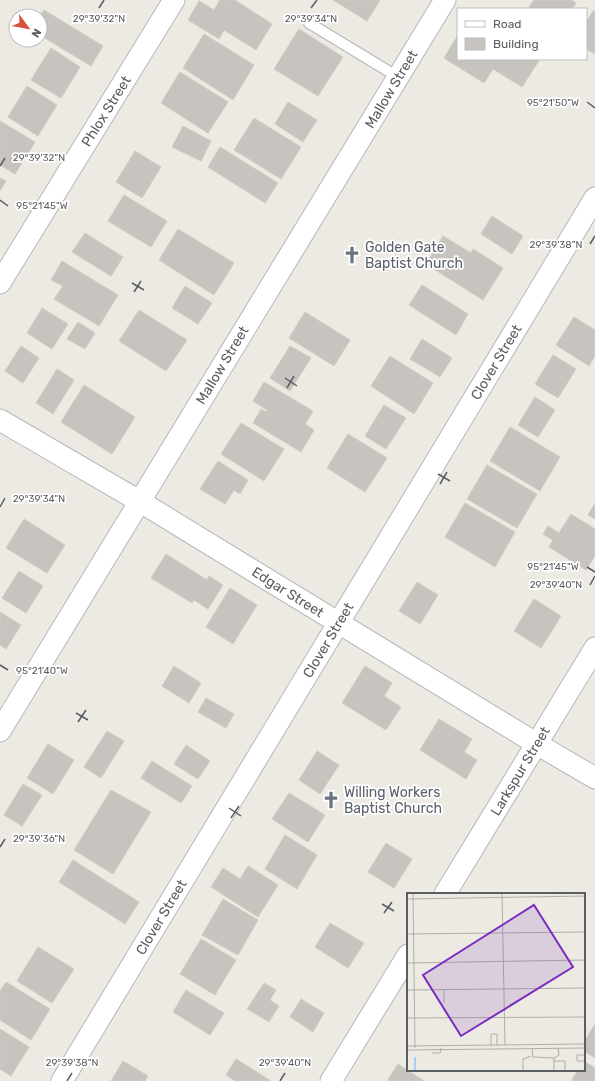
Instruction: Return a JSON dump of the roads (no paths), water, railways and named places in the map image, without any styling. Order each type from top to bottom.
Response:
[{"type":"street","name":"Phlox Street","points":[[0,283],[174,0]]},
{"type":"street","name":"Mallow Street","points":[[0,731],[445,0]]},
{"type":"street","name":"Clover Street","points":[[62,1081],[595,198]]},
{"type":"street","name":"Edgar Street","points":[[0,420],[139,501],[536,744],[595,778]]},
{"type":"street","name":"Larkspur Street","points":[[446,893],[595,648]]},
{"type":"street","points":[[331,1081],[407,957]]},
{"type":"lane","points":[[309,23],[398,77]]},
{"type":"place","name":"Golden Gate Baptist Church","points":[[352,255]]},
{"type":"place","name":"Willing Workers Baptist Church","points":[[331,800]]}]
